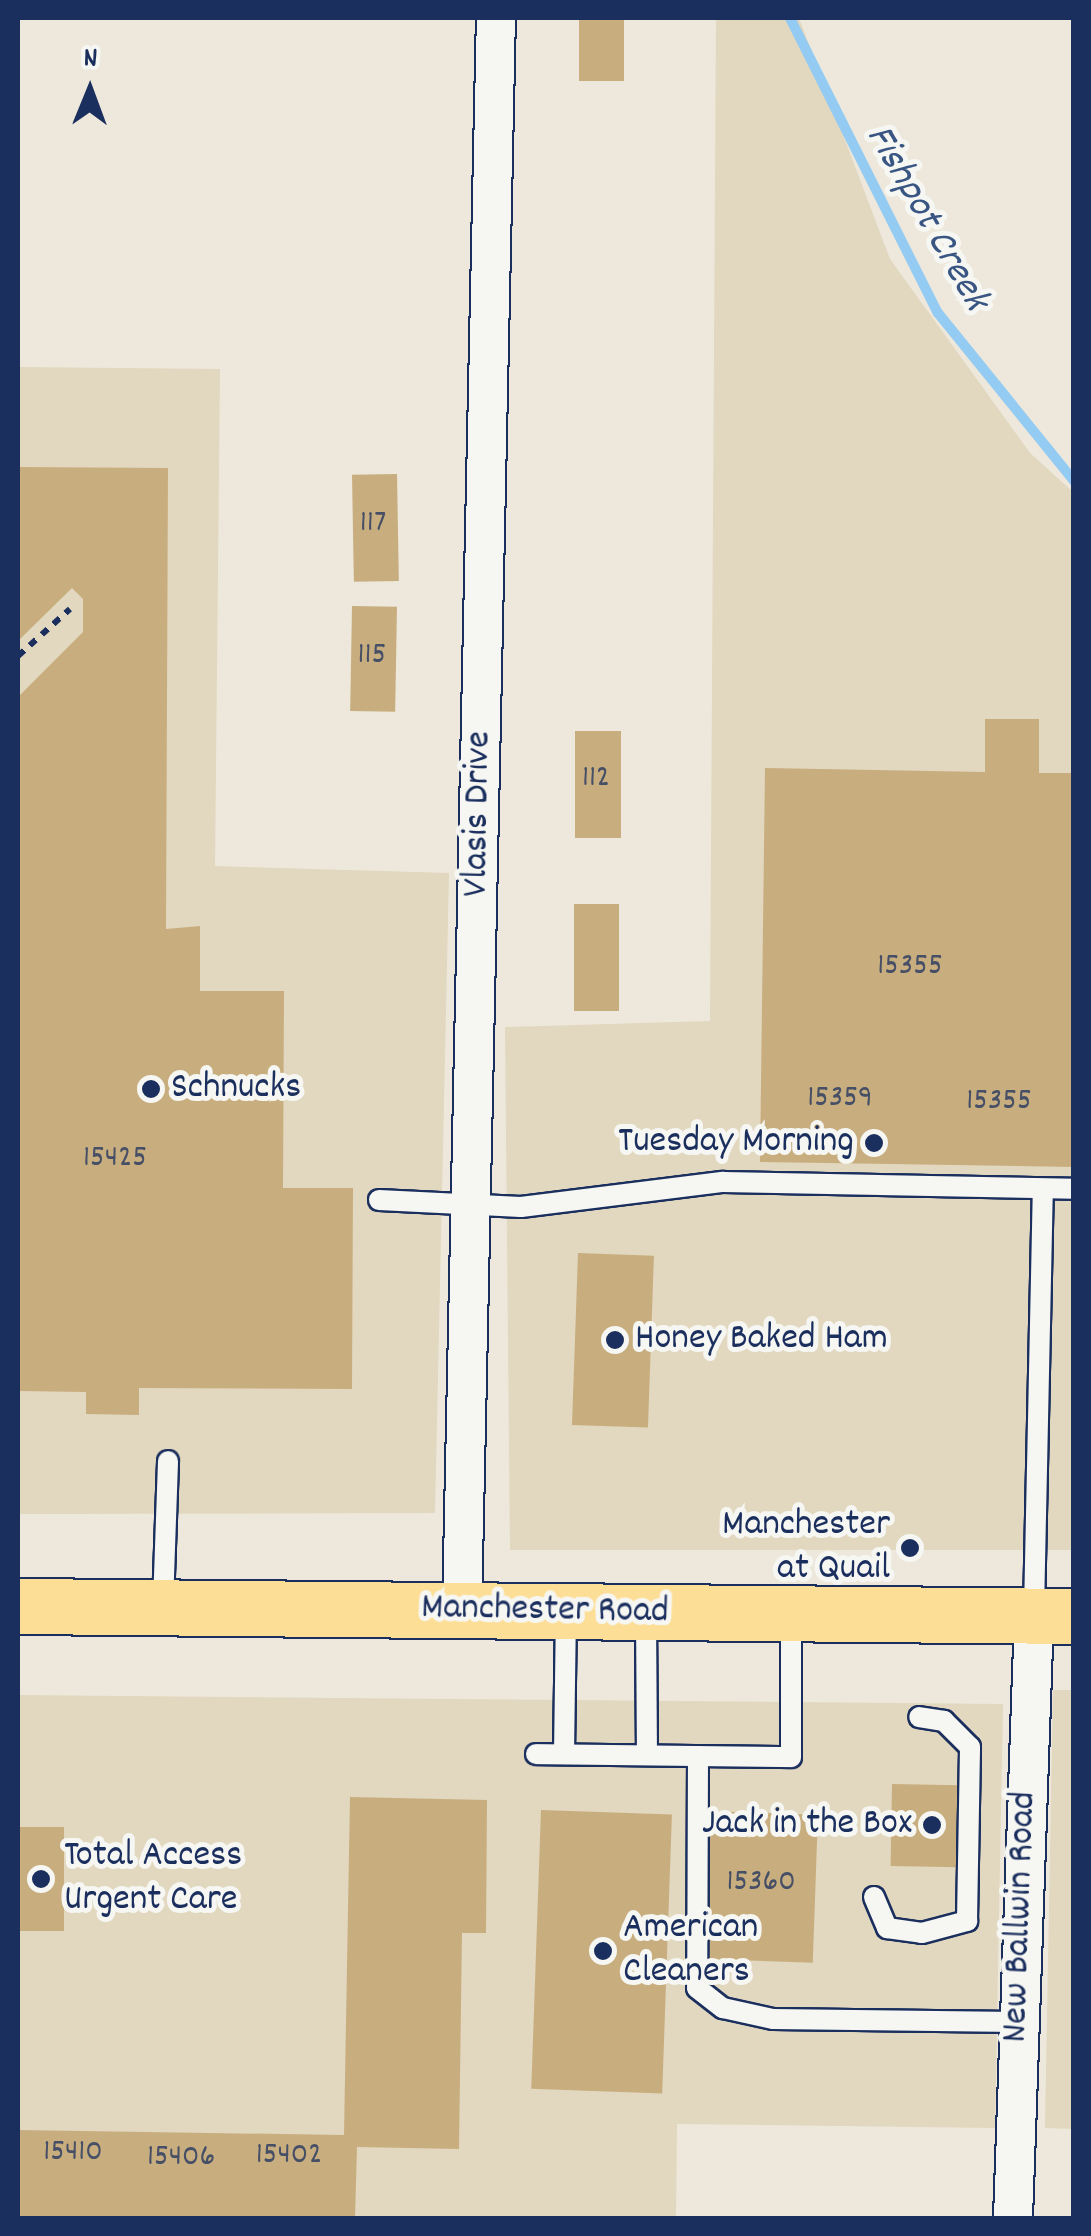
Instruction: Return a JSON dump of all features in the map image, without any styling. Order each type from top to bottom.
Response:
[{"type":"highway","name":"Manchester Road","points":[[18,1606],[1054,1616]]},
{"type":"street","name":"Vlasis Drive","points":[[462,1610],[496,18]]},
{"type":"street","name":"New Ballwin Road","points":[[1013,2218],[1017,2022],[1054,1616]]},
{"type":"lane","points":[[379,1200],[470,1205],[724,1182],[1074,1189]]},
{"type":"lane","points":[[1043,1188],[1054,1616]]},
{"type":"lane","points":[[162,1607],[168,1461]]},
{"type":"lane","points":[[564,1754],[566,1612]]},
{"type":"lane","points":[[646,1612],[647,1755]]},
{"type":"lane","points":[[536,1754],[791,1757],[791,1614]]},
{"type":"lane","points":[[874,1896],[887,1928],[936,1932],[967,1921],[970,1746],[944,1721],[918,1717]]},
{"type":"lane","points":[[698,1756],[698,1988],[723,2008],[772,2019],[1017,2022]]},
{"type":"path","points":[[18,656],[70,609]]},
{"type":"shaded area","points":[[716,18],[799,18],[890,259],[1030,453],[1073,492],[1073,1550],[510,1550],[505,1027],[710,1021]]},
{"type":"shaded area","points":[[18,367],[220,369],[215,866],[449,873],[435,1513],[18,1514]]},
{"type":"shaded area","points":[[1053,1690],[1074,1690],[1073,2129],[1045,2128]]},
{"type":"shaded area","points":[[18,1695],[1003,1704],[995,2128],[677,2124],[676,2218],[18,2218]]},
{"type":"building","points":[[579,18],[624,18],[624,81],[579,81]]},
{"type":"building","name":"Schnucks","points":[[18,467],[168,468],[166,929],[200,926],[200,991],[284,991],[283,1188],[353,1188],[352,1389],[139,1388],[139,1415],[86,1414],[86,1392],[18,1391],[18,697],[83,632],[83,599],[72,588],[18,641]]},
{"type":"building","points":[[397,474],[399,581],[354,582],[352,475]]},
{"type":"building","points":[[352,606],[397,607],[395,712],[350,711]]},
{"type":"building","points":[[985,719],[1039,719],[1039,773],[1074,773],[1074,1167],[760,1162],[765,768],[985,772]]},
{"type":"building","points":[[575,731],[621,731],[621,838],[575,838]]},
{"type":"building","points":[[574,904],[619,904],[619,1011],[574,1011]]},
{"type":"building","name":"Honey Baked Ham","points":[[578,1253],[654,1256],[648,1428],[572,1425]]},
{"type":"building","name":"Jack in the Box","points":[[892,1784],[973,1785],[972,1867],[891,1866]]},
{"type":"building","points":[[350,1797],[487,1800],[486,1933],[462,1933],[459,2149],[357,2147],[355,2218],[18,2218],[18,2130],[344,2135]]},
{"type":"building","name":"American Cleaners","points":[[541,1810],[672,1815],[662,2093],[531,2089]]},
{"type":"building","points":[[707,1811],[818,1815],[813,1963],[702,1959]]},
{"type":"building","name":"Total Access Urgent Care","points":[[18,1827],[64,1827],[64,1931],[18,1931]]},
{"type":"waterway","name":"Fishpot Creek","points":[[790,18],[938,313],[1074,481]]},
{"type":"place","name":"Schnucks","points":[[151,1089]]},
{"type":"place","name":"Tuesday Morning","points":[[874,1143]]},
{"type":"place","name":"Honey Baked Ham","points":[[615,1340]]},
{"type":"place","name":"Manchester at Quail","points":[[910,1548]]},
{"type":"place","name":"Jack in the Box","points":[[932,1825]]},
{"type":"place","name":"Total Access Urgent Care","points":[[41,1879]]},
{"type":"place","name":"American Cleaners","points":[[603,1951]]}]
